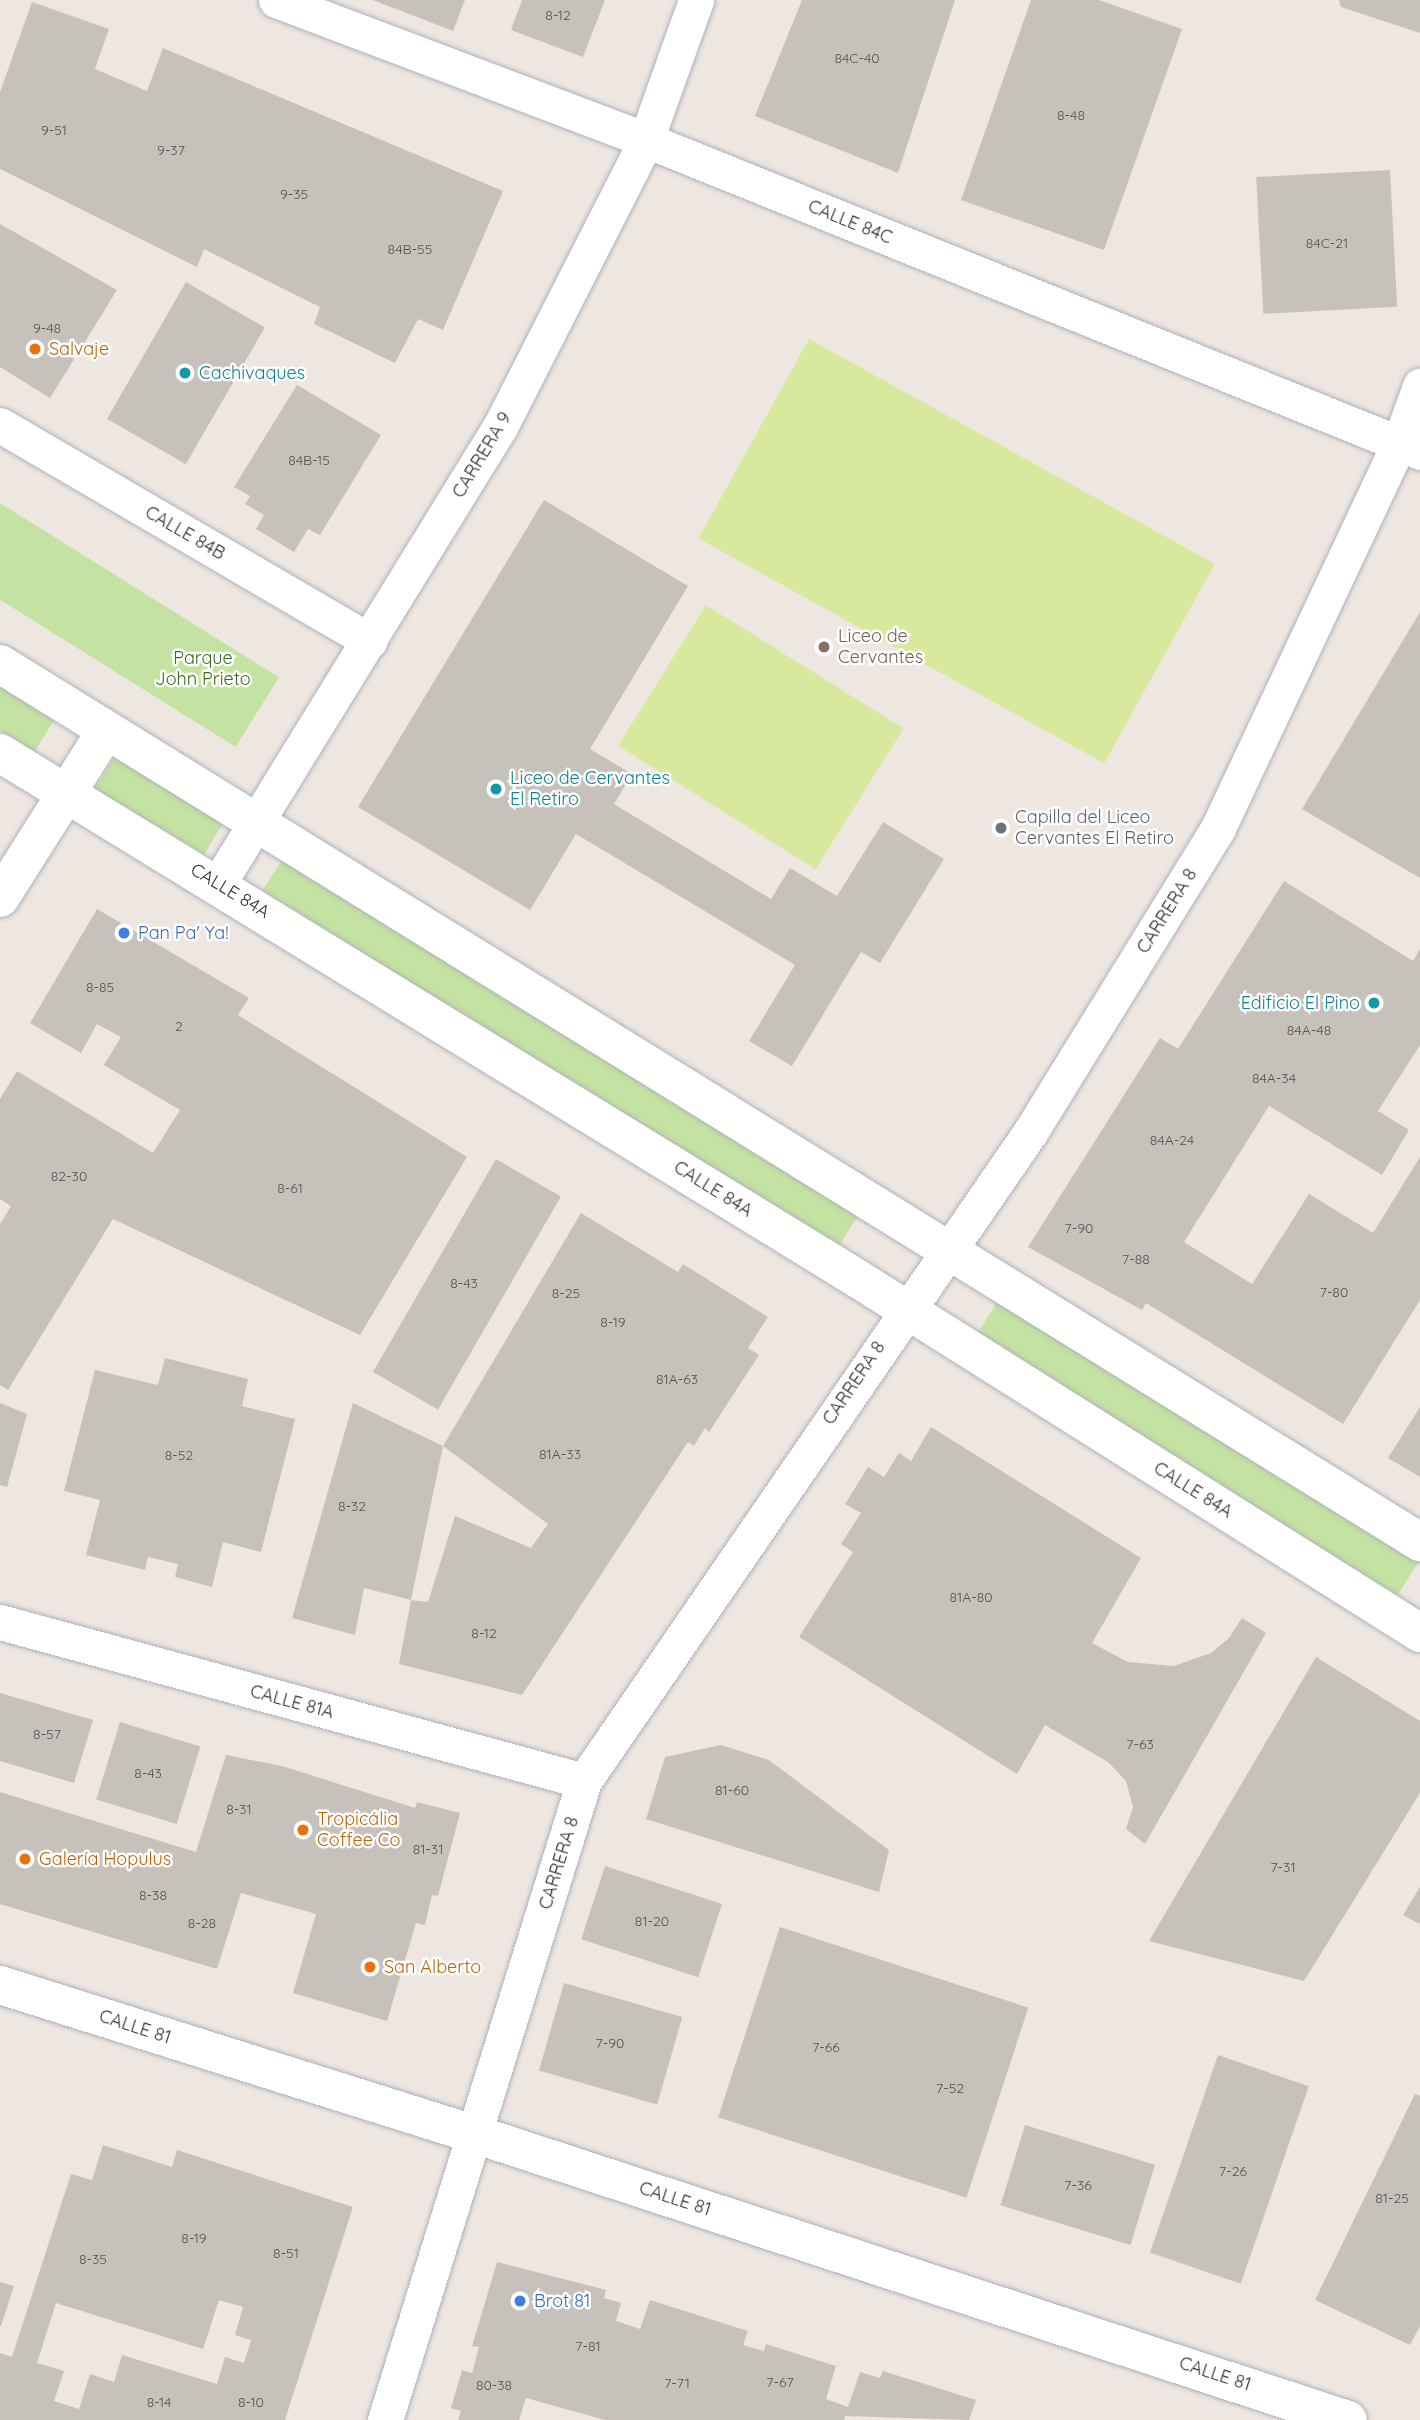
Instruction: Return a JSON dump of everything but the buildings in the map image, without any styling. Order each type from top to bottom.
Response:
[{"type":"street","name":"CALLE 84C","points":[[276,0],[646,141],[1410,447]]},
{"type":"street","name":"CARRERA 9","points":[[218,884],[501,425],[646,141],[696,0]]},
{"type":"street","name":"CARRERA 8","points":[[385,2420],[584,1781],[906,1308],[1031,1131],[1218,828],[1410,447],[1420,386]]},
{"type":"street","name":"CALLE 84B","points":[[0,425],[370,641]]},
{"type":"street","points":[[0,664],[949,1248],[1420,1542]]},
{"type":"street","points":[[0,898],[106,731]]},
{"type":"street","name":"CALLE 84A","points":[[0,753],[218,884],[906,1308],[1420,1633]]},
{"type":"street","name":"CALLE 81A","points":[[0,1622],[584,1781]]},
{"type":"street","name":"CALLE 81","points":[[0,1985],[475,2134],[1348,2420]]},
{"type":"green space","points":[[809,339],[1215,564],[1104,763],[698,538]]},
{"type":"green space","name":"Parque John Prieto","points":[[0,503],[279,677],[236,747],[0,600]]},
{"type":"green space","points":[[706,605],[904,728],[816,869],[618,746]]},
{"type":"green space","points":[[0,685],[55,719],[34,752],[0,731]]},
{"type":"green space","points":[[114,758],[223,823],[204,854],[95,789]]},
{"type":"green space","points":[[285,855],[859,1214],[837,1249],[263,891]]},
{"type":"green space","points":[[1001,1296],[1420,1558],[1397,1596],[978,1333]]},
{"type":"place","name":"Salvaje","points":[[35,349]]},
{"type":"place","name":"Cachivaques","points":[[185,373]]},
{"type":"place","name":"Liceo de Cervantes","points":[[824,647]]},
{"type":"place","name":"Liceo de Cervantes El Retiro","points":[[496,789]]},
{"type":"place","name":"Capilla del Liceo Cervantes El Retiro","points":[[1001,828]]},
{"type":"place","name":"Pan Pa' Ya!","points":[[124,933]]},
{"type":"place","name":"Edificio El Pino","points":[[1374,1003]]},
{"type":"place","name":"Tropicália Coffee Co","points":[[303,1830]]},
{"type":"place","name":"Galería Hopulus","points":[[25,1859]]},
{"type":"place","name":"San Alberto","points":[[370,1967]]},
{"type":"place","name":"Brot 81","points":[[520,2301]]}]
